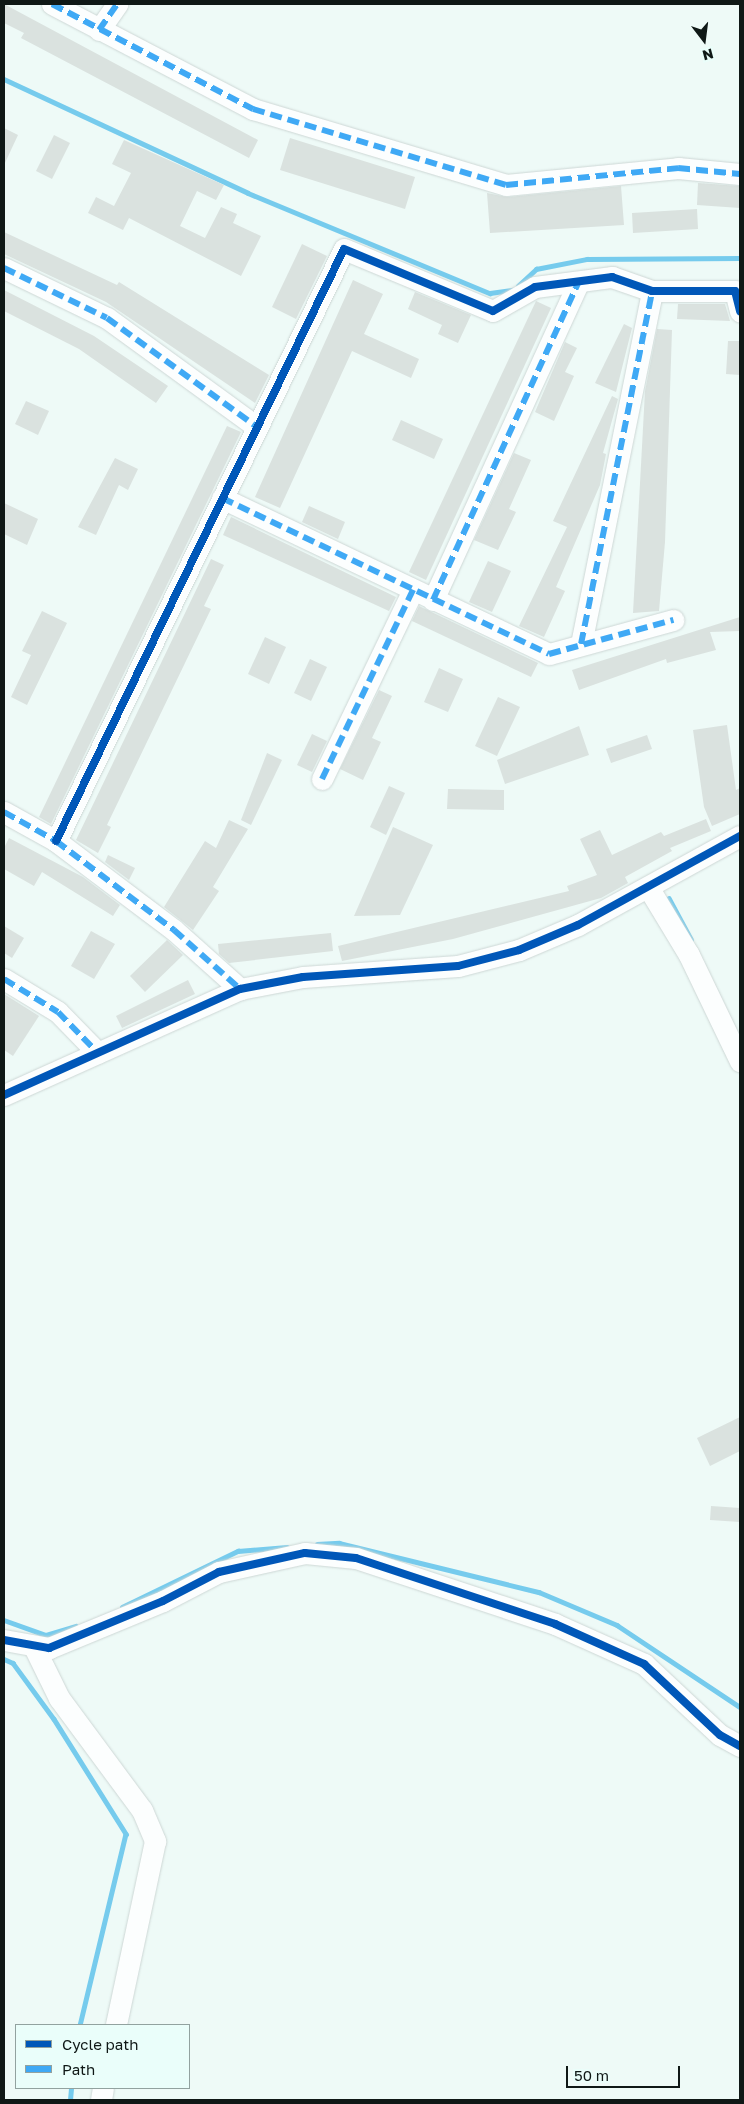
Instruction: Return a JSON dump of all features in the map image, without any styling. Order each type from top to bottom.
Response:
[{"type":"street","points":[[52,4],[253,108],[506,185],[678,168],[740,174]]},
{"type":"street","points":[[99,30],[117,4]]},
{"type":"street","points":[[56,841],[344,249],[493,311],[535,287],[578,283],[612,277],[652,291],[735,291],[740,311]]},
{"type":"street","points":[[4,268],[107,318],[257,427]]},
{"type":"street","points":[[433,600],[578,283]]},
{"type":"street","points":[[581,644],[652,291]]},
{"type":"street","points":[[222,498],[549,654],[673,620]]},
{"type":"street","points":[[322,779],[413,590]]},
{"type":"street","points":[[4,812],[56,841],[174,930],[240,989]]},
{"type":"street","points":[[4,1095],[240,989],[303,976],[458,966],[490,959],[548,939],[740,836]]},
{"type":"street","points":[[648,887],[689,955],[740,1061]]},
{"type":"street","points":[[4,979],[58,1012],[98,1053]]},
{"type":"street","points":[[4,1640],[34,1647],[49,1648],[85,1634],[219,1572],[305,1553],[356,1558],[555,1624],[644,1664],[720,1735],[740,1746]]},
{"type":"street","points":[[34,1647],[59,1698],[142,1810],[155,1841],[116,2024]]},
{"type":"building","points":[[4,4],[258,140],[249,158],[21,38],[24,33],[4,23]]},
{"type":"building","points":[[4,128],[18,135],[4,165]]},
{"type":"building","points":[[54,135],[70,143],[52,179],[36,171]]},
{"type":"building","points":[[290,138],[415,177],[405,209],[280,170]]},
{"type":"building","points":[[124,140],[224,185],[216,200],[197,191],[180,226],[205,238],[221,207],[237,214],[233,223],[261,236],[241,276],[129,218],[123,230],[88,213],[96,197],[114,206],[131,173],[112,164]]},
{"type":"building","points":[[698,183],[740,186],[740,208],[697,205]]},
{"type":"building","points":[[621,186],[624,225],[490,233],[487,193],[507,197]]},
{"type":"building","points":[[697,209],[698,229],[633,233],[632,213]]},
{"type":"building","points":[[4,232],[117,285],[119,282],[269,375],[255,403],[106,302],[4,254]]},
{"type":"building","points":[[302,244],[327,256],[296,319],[272,307]]},
{"type":"building","points":[[353,280],[383,294],[364,334],[419,359],[411,378],[352,351],[280,508],[255,497]]},
{"type":"building","points":[[4,290],[94,336],[168,386],[156,403],[79,349],[4,311]]},
{"type":"building","points":[[415,292],[471,315],[458,343],[438,334],[442,325],[408,309]]},
{"type":"building","points":[[536,301],[551,308],[426,580],[409,572]]},
{"type":"building","points":[[678,304],[725,304],[730,321],[677,319]]},
{"type":"building","points":[[624,324],[632,328],[616,392],[595,383]]},
{"type":"building","points":[[657,329],[672,330],[665,542],[659,611],[633,613],[645,391]]},
{"type":"building","points":[[728,341],[740,341],[740,375],[726,374]]},
{"type":"building","points":[[565,342],[577,348],[565,372],[574,376],[554,421],[535,412]]},
{"type":"building","points":[[612,396],[618,399],[603,453],[606,454],[600,485],[556,587],[565,591],[544,637],[519,626],[567,527],[553,521]]},
{"type":"building","points":[[26,401],[49,411],[38,435],[15,424]]},
{"type":"building","points":[[401,420],[443,439],[434,459],[392,440]]},
{"type":"building","points":[[227,426],[241,432],[51,824],[39,817]]},
{"type":"building","points":[[514,453],[531,460],[509,509],[516,512],[498,550],[474,540]]},
{"type":"building","points":[[115,458],[138,469],[128,490],[119,485],[96,535],[78,527]]},
{"type":"building","points":[[4,503],[38,519],[27,545],[4,534]]},
{"type":"building","points":[[309,506],[345,522],[338,539],[302,522]]},
{"type":"building","points":[[231,517],[396,597],[389,611],[223,535]]},
{"type":"building","points":[[211,559],[224,565],[204,606],[211,609],[107,825],[111,827],[98,853],[76,840]]},
{"type":"building","points":[[488,561],[511,571],[492,612],[469,602]]},
{"type":"building","points":[[419,606],[538,663],[531,677],[412,621]]},
{"type":"building","points":[[42,611],[67,623],[27,705],[11,697],[31,655],[22,651]]},
{"type":"building","points":[[740,617],[740,631],[710,632],[716,650],[667,663],[666,659],[579,690],[572,670]]},
{"type":"building","points":[[265,637],[286,647],[269,684],[248,674]]},
{"type":"building","points":[[310,659],[327,667],[311,701],[294,693]]},
{"type":"building","points":[[439,668],[463,679],[448,712],[424,702]]},
{"type":"building","points":[[379,690],[392,696],[372,738],[381,742],[363,780],[340,769]]},
{"type":"building","points":[[498,697],[520,707],[497,756],[475,746]]},
{"type":"building","points":[[727,725],[736,790],[740,788],[740,814],[712,826],[704,807],[693,730]]},
{"type":"building","points":[[579,726],[589,755],[505,784],[497,760]]},
{"type":"building","points":[[312,734],[327,741],[312,772],[297,765]]},
{"type":"building","points":[[647,735],[652,749],[611,763],[606,749]]},
{"type":"building","points":[[267,753],[282,760],[251,825],[241,820]]},
{"type":"building","points":[[389,786],[405,793],[386,835],[370,827]]},
{"type":"building","points":[[448,789],[504,790],[504,810],[447,809]]},
{"type":"building","points":[[706,819],[711,831],[670,848],[672,851],[625,877],[628,883],[601,898],[453,939],[342,961],[338,946],[569,891],[567,886],[597,875],[580,839],[600,830],[612,855],[661,832],[664,836]]},
{"type":"building","points":[[229,820],[248,829],[213,887],[219,891],[193,930],[164,907],[205,841],[216,848]]},
{"type":"building","points":[[393,827],[433,845],[400,915],[354,916]]},
{"type":"building","points":[[9,838],[83,877],[120,905],[113,916],[42,872],[34,886],[4,869],[4,848]]},
{"type":"building","points":[[108,855],[135,868],[129,880],[105,862]]},
{"type":"building","points":[[4,926],[24,938],[12,958],[4,953]]},
{"type":"building","points":[[91,931],[115,944],[94,979],[71,966]]},
{"type":"building","points":[[331,933],[333,951],[229,963],[219,954],[218,944]]},
{"type":"building","points":[[167,940],[183,955],[145,992],[130,976]]},
{"type":"building","points":[[188,980],[195,994],[122,1028],[116,1016]]},
{"type":"building","points":[[4,994],[39,1016],[13,1056],[4,1050]]},
{"type":"building","points":[[740,1417],[740,1451],[710,1466],[697,1438]]},
{"type":"building","points":[[711,1506],[740,1508],[740,1522],[710,1520]]},
{"type":"waterway","points":[[4,79],[248,193],[490,293],[512,290]]},
{"type":"waterway","points":[[518,286],[536,269],[587,259],[740,258]]},
{"type":"waterway","points":[[669,898],[691,939]]},
{"type":"waterway","points":[[317,1544],[339,1543],[539,1592],[617,1625],[740,1707]]},
{"type":"waterway","points":[[122,1607],[238,1551],[287,1547]]},
{"type":"waterway","points":[[4,1620],[46,1635],[76,1626]]},
{"type":"waterway","points":[[4,1659],[13,1663],[54,1719],[126,1834],[80,2024]]},
{"type":"waterway","points":[[70,2100],[71,2089]]},
{"type":"marked path","points":[[52,4],[253,109],[506,185],[678,168],[740,174]]},
{"type":"marked path","points":[[99,30],[117,4]]},
{"type":"marked path","points":[[4,268],[107,318],[257,427]]},
{"type":"marked path","points":[[433,600],[578,283]]},
{"type":"marked path","points":[[581,644],[652,291]]},
{"type":"marked path","points":[[222,498],[549,654],[673,620]]},
{"type":"marked path","points":[[322,779],[413,590]]},
{"type":"marked path","points":[[4,812],[56,841],[174,930],[240,989]]},
{"type":"marked path","points":[[4,979],[58,1012],[98,1053]]},
{"type":"cycle path","points":[[56,841],[344,249],[493,311],[535,287],[612,277],[652,291],[735,291],[740,311]]},
{"type":"cycle path","points":[[4,1095],[240,989],[303,977],[458,966],[519,950],[578,925],[740,836]]},
{"type":"cycle path","points":[[4,1640],[49,1648],[163,1601],[219,1572],[305,1553],[356,1558],[555,1624],[644,1664],[720,1735],[740,1746]]}]
